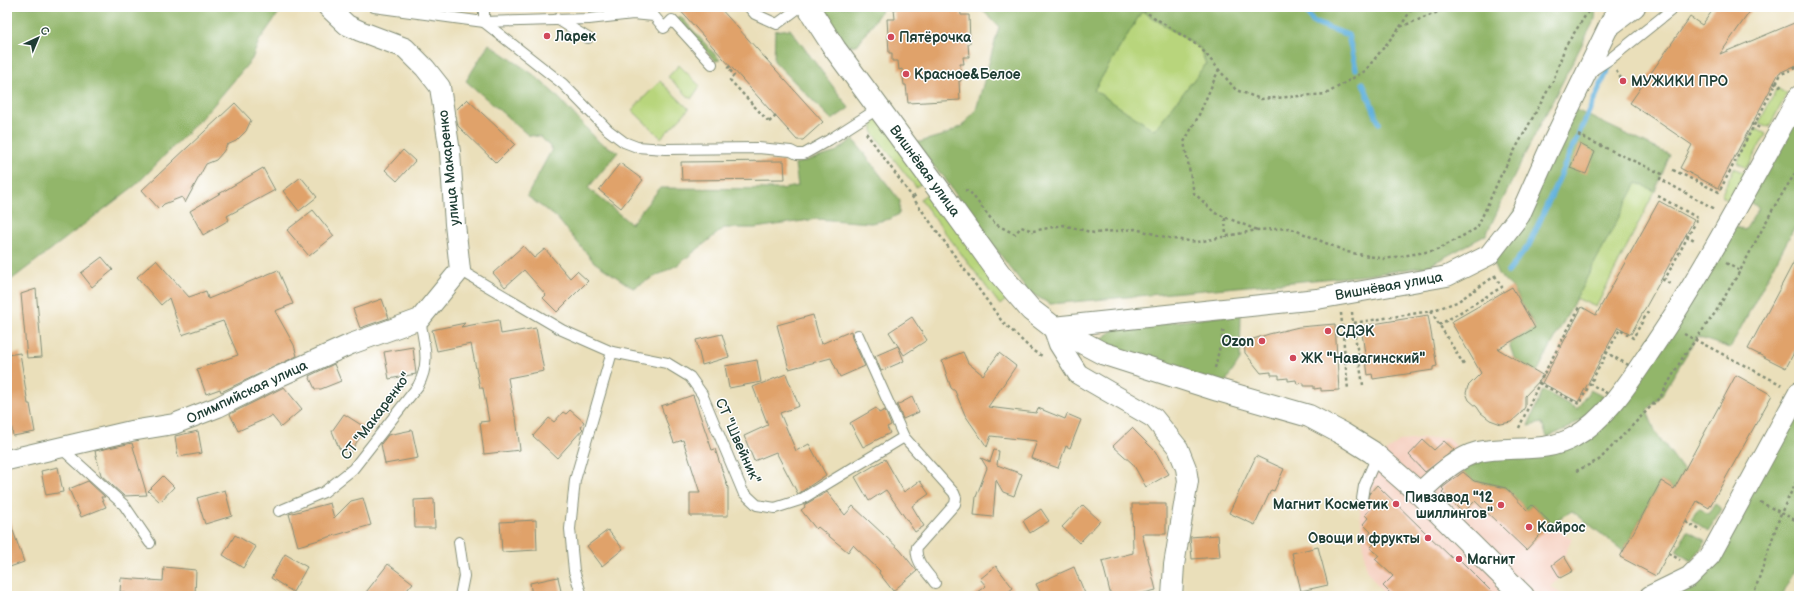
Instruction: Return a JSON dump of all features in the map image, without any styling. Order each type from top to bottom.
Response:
[{"type":"street","name":"улица Макаренко","points":[[328,7],[347,25],[405,48],[425,68],[440,87],[450,152],[454,224],[460,270]]},
{"type":"street","name":"Вишнёвая улица","points":[[808,7],[834,49],[879,108],[999,273],[1031,310],[1053,327],[1102,353],[1218,390],[1309,416],[1343,434],[1376,456],[1419,493],[1523,596]]},
{"type":"street","name":"Вишнёвая улица","points":[[1053,327],[1317,299],[1447,276],[1489,255],[1520,215],[1618,7]]},
{"type":"street","points":[[1608,27],[1634,7]]},
{"type":"street","points":[[1419,493],[1444,471],[1462,459],[1479,452],[1557,445],[1574,437],[1607,410],[1633,377],[1685,299],[1799,96]]},
{"type":"street","points":[[420,319],[460,270]]},
{"type":"street","name":"Олимпийская улица","points":[[7,460],[131,431],[174,424],[218,407],[280,376],[350,344],[420,319]]},
{"type":"street","points":[[1053,327],[1059,344],[1078,374],[1154,418],[1178,448],[1186,468],[1188,481],[1174,565],[1172,596]]},
{"type":"street","points":[[1650,596],[1689,577],[1710,556],[1743,494],[1792,389]]},
{"type":"lane","points":[[374,7],[484,22],[589,19],[633,14],[654,16],[664,28],[672,20],[712,64]]},
{"type":"lane","points":[[484,7],[484,22]]},
{"type":"lane","points":[[749,7],[755,14],[777,24],[800,7]]},
{"type":"lane","points":[[1584,77],[1610,59],[1675,7]]},
{"type":"lane","points":[[557,19],[588,38]]},
{"type":"lane","points":[[484,22],[563,84],[608,130],[624,142],[637,147],[665,149],[758,148],[791,151],[797,154],[804,154],[879,108]]},
{"type":"lane","name":"СТ \"Швейник\"","points":[[460,270],[562,330],[612,352],[667,363],[690,377],[702,394],[743,492],[757,505],[775,508],[800,500],[904,437]]},
{"type":"lane","name":"СТ \"Макаренко\"","points":[[279,511],[324,492],[353,469],[418,386],[424,374],[427,360],[420,319]]},
{"type":"lane","points":[[858,334],[904,437],[954,493],[956,498],[955,504],[917,547],[916,553],[918,560],[936,583]]},
{"type":"lane","points":[[582,596],[574,571],[570,529],[575,480],[612,352]]},
{"type":"lane","points":[[61,448],[124,505],[150,542]]},
{"type":"lane","points":[[1362,498],[1364,486],[1376,456]]},
{"type":"lane","points":[[460,542],[464,576],[460,596]]},
{"type":"path","points":[[1138,7],[1200,47],[1236,90],[1261,99],[1326,94],[1365,71],[1400,27],[1413,7]]},
{"type":"path","points":[[1400,27],[1451,7]]},
{"type":"path","points":[[964,189],[970,192],[995,224],[1015,234],[1021,227],[1033,231],[1063,225],[1094,233],[1135,229],[1173,239],[1198,242],[1257,230],[1290,228],[1347,252],[1385,259],[1436,250],[1477,228],[1501,175],[1553,81],[1565,48],[1591,7]]},
{"type":"path","points":[[1615,65],[1616,73],[1623,81]]},
{"type":"path","points":[[730,66],[728,68],[734,76],[730,80],[769,122],[776,116]]},
{"type":"path","points":[[1673,170],[1719,192],[1781,74],[1796,67],[1799,72]]},
{"type":"path","points":[[1218,69],[1198,117],[1184,142],[1194,193],[1215,213],[1257,230]]},
{"type":"path","points":[[1576,134],[1662,174],[1660,179],[1718,211]]},
{"type":"path","points":[[1576,471],[1599,460],[1661,396],[1683,356],[1715,312],[1740,271],[1774,207],[1799,167]]},
{"type":"path","points":[[1658,196],[1698,218],[1665,279]]},
{"type":"path","points":[[1225,218],[1226,237]]},
{"type":"path","points":[[1353,323],[1431,311],[1456,302],[1495,276],[1502,268]]},
{"type":"path","points":[[1439,325],[1502,287],[1495,276]]},
{"type":"path","points":[[1519,428],[1539,384],[1580,307]]},
{"type":"path","points":[[1539,384],[1579,404],[1620,330],[1633,338],[1649,310]]},
{"type":"path","points":[[1431,311],[1464,365]]},
{"type":"path","points":[[1333,314],[1352,312],[1362,384]]},
{"type":"path","points":[[1341,313],[1348,390]]},
{"type":"path","points":[[1214,373],[1224,333],[1224,325],[1217,326]]},
{"type":"path","points":[[1668,325],[1792,389]]},
{"type":"path","points":[[1605,352],[1632,367]]},
{"type":"path","points":[[1793,353],[1799,356]]},
{"type":"path","points":[[1589,383],[1610,395]]},
{"type":"path","points":[[1753,596],[1781,513],[1799,476]]},
{"type":"path","points":[[1743,494],[1799,522]]},
{"type":"path","points":[[1686,522],[1708,535]]},
{"type":"shaded area","points":[[1447,437],[1475,464],[1462,471],[1474,481],[1506,488],[1527,510],[1532,505],[1551,523],[1572,539],[1564,556],[1552,565],[1560,578],[1551,587],[1564,596],[1386,596],[1366,570],[1358,491],[1370,466],[1399,441]]},
{"type":"green space","points":[[7,7],[279,7],[278,14],[259,41],[252,59],[210,109],[137,184],[7,283]]},
{"type":"green space","points":[[823,7],[884,7],[858,44],[851,46],[840,40]]},
{"type":"green space","points":[[979,7],[1596,7],[1595,19],[1523,158],[1486,235],[1428,266],[1368,275],[1050,304],[1029,292],[969,214],[944,177],[913,144],[947,134],[962,126],[976,110],[999,27]],"holes":[[[1142,11],[1200,48],[1206,64],[1154,130],[1094,90]]]},
{"type":"green space","points":[[1142,11],[1200,48],[1206,64],[1154,130],[1094,90]]},
{"type":"green space","points":[[680,16],[720,60],[715,61],[677,19]]},
{"type":"green space","points":[[790,29],[849,108],[832,120],[774,61],[775,31]]},
{"type":"green space","points":[[489,44],[534,75],[558,97],[599,142],[618,152],[588,188],[631,224],[660,188],[781,189],[798,186],[795,164],[834,153],[853,139],[900,201],[899,214],[890,219],[871,223],[817,219],[755,228],[724,228],[679,264],[633,288],[594,262],[556,217],[527,196],[552,149],[541,137],[528,135],[466,81]]},
{"type":"green space","points":[[679,65],[700,86],[691,99],[668,77]]},
{"type":"green space","points":[[660,81],[689,109],[661,138],[632,110]]},
{"type":"green space","points":[[1777,88],[1787,94],[1769,127],[1759,123]]},
{"type":"green space","points":[[1799,106],[1799,219],[1730,348],[1697,337],[1661,396],[1647,411],[1656,433],[1684,471],[1674,489],[1661,481],[1623,551],[1572,511],[1551,523],[1532,505],[1527,510],[1506,488],[1474,481],[1462,471],[1483,460],[1577,444],[1732,226],[1745,230],[1759,208],[1748,200]]},
{"type":"green space","points":[[1572,108],[1670,155],[1655,191],[1637,183],[1537,372],[1514,358],[1509,343],[1535,327],[1512,287],[1498,274],[1490,256]]},
{"type":"green space","points":[[879,116],[926,180],[916,187],[873,133],[873,120]]},
{"type":"green space","points":[[1755,128],[1766,134],[1747,168],[1737,163]]},
{"type":"green space","points":[[1734,168],[1744,173],[1728,200],[1721,196]]},
{"type":"green space","points":[[1637,182],[1655,191],[1596,307],[1576,298]]},
{"type":"green space","points":[[933,190],[1010,296],[1000,305],[920,199]]},
{"type":"green space","points":[[1241,314],[1240,360],[1224,384],[1096,343],[1115,329]]},
{"type":"green space","points":[[1543,390],[1577,409],[1590,390],[1604,397],[1592,411],[1578,422],[1547,437],[1542,423],[1528,426]]},
{"type":"green space","points":[[1799,406],[1799,560],[1782,596],[1668,596],[1692,584]]},
{"type":"green space","points":[[1715,504],[1722,509],[1708,531],[1691,519],[1699,508],[1708,514]]},
{"type":"green space","points":[[1687,531],[1706,541],[1692,561],[1676,551]]},
{"type":"building","points":[[677,7],[719,7],[823,122],[803,140],[797,140]]},
{"type":"building","points":[[910,7],[960,7],[961,15],[969,15],[969,57],[963,57],[964,64],[960,64],[960,100],[908,103],[902,69],[899,70],[898,61],[892,61],[892,53],[889,53],[887,19],[895,19],[894,9]]},
{"type":"building","points":[[1715,7],[1753,7],[1720,54],[1799,21],[1799,64],[1779,73],[1718,188],[1680,168],[1692,145],[1630,103],[1690,17],[1702,25]]},
{"type":"building","points":[[467,99],[515,144],[496,163],[458,126],[455,111]]},
{"type":"building","points":[[235,103],[251,120],[246,131],[236,141],[227,145],[216,160],[206,164],[185,203],[182,197],[164,204],[159,209],[142,190]]},
{"type":"building","points":[[1580,144],[1595,152],[1586,174],[1570,168]]},
{"type":"building","points":[[403,150],[415,161],[397,181],[385,170]]},
{"type":"building","points":[[784,161],[785,179],[682,180],[681,162]]},
{"type":"building","points":[[620,163],[643,180],[621,208],[599,190]]},
{"type":"building","points":[[263,168],[275,190],[227,216],[229,220],[203,235],[190,211]]},
{"type":"building","points":[[301,177],[317,197],[299,211],[283,191]]},
{"type":"building","points":[[1659,201],[1694,220],[1631,334],[1618,327],[1578,402],[1542,383],[1582,307],[1596,315]]},
{"type":"building","points":[[313,210],[334,236],[309,256],[287,230]]},
{"type":"building","points":[[523,246],[534,258],[545,249],[570,278],[577,271],[588,281],[557,312],[543,298],[546,295],[524,270],[505,287],[493,273]]},
{"type":"building","points":[[1799,252],[1799,343],[1786,368],[1748,349]]},
{"type":"building","points":[[102,257],[113,270],[92,287],[81,273]]},
{"type":"building","points":[[156,260],[189,297],[206,291],[208,299],[278,270],[293,304],[275,311],[294,345],[297,356],[221,392],[220,389],[206,394],[197,369],[238,355],[223,321],[182,335],[169,298],[161,305],[137,277]]},
{"type":"building","points":[[1512,287],[1535,328],[1498,349],[1544,376],[1525,396],[1525,407],[1521,413],[1511,422],[1501,424],[1490,420],[1469,400],[1466,393],[1468,386],[1481,373],[1451,322]]},
{"type":"building","points":[[36,289],[42,357],[27,358],[21,294]]},
{"type":"building","points":[[382,299],[389,318],[360,328],[353,309]]},
{"type":"building","points":[[813,315],[821,344],[851,331],[852,338],[865,366],[840,377],[831,358],[789,369],[777,325]]},
{"type":"building","points":[[1428,315],[1437,366],[1433,367],[1433,370],[1373,379],[1372,374],[1368,375],[1361,326]]},
{"type":"building","points":[[912,317],[927,340],[904,355],[889,332]]},
{"type":"building","points":[[499,320],[501,334],[536,328],[544,371],[508,378],[516,417],[520,450],[484,454],[480,422],[489,421],[483,388],[480,388],[471,344],[437,351],[432,330],[465,323],[461,327]]},
{"type":"building","name":"ЖК \"Навагинский\"","points":[[1335,324],[1339,390],[1321,391],[1321,388],[1314,389],[1314,386],[1304,386],[1304,383],[1297,384],[1296,380],[1288,381],[1288,378],[1279,379],[1279,375],[1271,375],[1271,372],[1261,373],[1245,353],[1244,342],[1299,327]]},
{"type":"building","points":[[722,334],[729,357],[702,365],[696,340]]},
{"type":"building","points":[[898,346],[904,361],[881,371],[875,356]]},
{"type":"building","points":[[413,347],[416,374],[389,379],[384,352]]},
{"type":"building","points":[[963,352],[968,363],[983,375],[999,353],[1016,366],[988,407],[1036,413],[1038,408],[1065,419],[1067,414],[1081,420],[1070,448],[1066,446],[1058,468],[1031,458],[1037,441],[991,436],[987,447],[965,415],[955,391],[951,388],[942,361]]},
{"type":"building","points":[[20,353],[28,404],[30,404],[35,432],[13,436],[7,398],[7,355]]},
{"type":"building","points":[[757,360],[761,382],[729,388],[725,366]]},
{"type":"building","points":[[334,364],[341,381],[321,389],[315,389],[309,376]]},
{"type":"building","points":[[786,374],[799,406],[780,413],[796,451],[809,444],[826,475],[798,494],[776,452],[754,461],[744,436],[768,425],[753,387]]},
{"type":"building","points":[[1736,375],[1772,395],[1709,508],[1697,501],[1656,576],[1620,557],[1661,481],[1674,489]]},
{"type":"building","points":[[284,387],[302,409],[281,427],[272,416],[238,431],[230,414]]},
{"type":"building","points":[[693,395],[712,450],[715,449],[728,488],[728,516],[690,516],[690,493],[700,493],[683,440],[674,443],[661,406]]},
{"type":"building","points":[[912,397],[919,412],[903,419],[897,405]]},
{"type":"building","points":[[876,408],[879,413],[885,410],[891,425],[887,427],[890,433],[863,447],[850,423]]},
{"type":"building","points":[[570,410],[584,422],[581,427],[583,429],[557,458],[533,436],[549,418],[554,422],[563,412],[566,414]]},
{"type":"building","points":[[344,414],[366,428],[349,454],[339,448],[332,431]]},
{"type":"building","points":[[1132,428],[1155,451],[1169,474],[1146,487],[1133,464],[1113,446]]},
{"type":"building","points":[[412,430],[418,458],[385,464],[381,444],[388,435]]},
{"type":"building","points":[[198,431],[202,453],[178,457],[175,436]]},
{"type":"building","points":[[1423,440],[1434,450],[1444,441],[1454,450],[1425,472],[1409,455]]},
{"type":"building","points":[[132,443],[147,495],[124,496],[101,475],[95,451]]},
{"type":"building","points":[[994,450],[999,451],[997,465],[1022,474],[1014,496],[1003,492],[996,480],[993,517],[974,515],[976,497],[987,468],[981,458],[990,462]]},
{"type":"building","points":[[1256,456],[1284,469],[1274,491],[1271,490],[1255,525],[1229,513]]},
{"type":"building","points":[[885,459],[904,492],[920,481],[929,494],[912,506],[924,526],[915,532],[886,490],[869,501],[855,477]]},
{"type":"building","points":[[58,467],[63,492],[46,495],[41,471]]},
{"type":"building","name":"Пивзавод \"12 шиллингов\"","points":[[1463,472],[1474,481],[1506,488],[1527,510],[1532,505],[1551,523],[1526,550],[1475,501],[1463,513],[1442,492],[1444,490],[1442,488]]},
{"type":"building","points":[[163,476],[174,487],[160,502],[148,491]]},
{"type":"building","points":[[88,481],[105,497],[101,497],[106,507],[81,517],[69,489]]},
{"type":"building","points":[[1377,485],[1452,558],[1455,555],[1496,596],[1393,596],[1383,586],[1393,576],[1375,559],[1379,555],[1370,548],[1374,544],[1367,537],[1371,532],[1363,524],[1368,518],[1365,515],[1371,508],[1366,504],[1369,494]]},
{"type":"building","points":[[225,490],[232,516],[205,524],[197,498]]},
{"type":"building","points":[[827,492],[845,515],[853,506],[900,550],[917,571],[893,591],[879,573],[880,571],[853,545],[848,552],[818,527],[816,529],[801,510],[805,507],[804,505]]},
{"type":"building","points":[[363,498],[371,525],[298,546],[289,514],[330,503],[334,518],[351,501]]},
{"type":"building","points":[[434,499],[435,528],[415,528],[414,500]]},
{"type":"building","points":[[1132,504],[1166,504],[1166,534],[1142,534],[1156,590],[1133,596],[1111,596],[1102,561],[1133,553]]},
{"type":"building","points":[[1083,505],[1100,521],[1079,543],[1062,527]]},
{"type":"building","points":[[1041,509],[1049,521],[1030,533],[1023,521]]},
{"type":"building","points":[[7,519],[9,519],[24,562],[7,568]]},
{"type":"building","points":[[536,520],[537,550],[502,552],[500,522]]},
{"type":"building","points":[[608,530],[623,549],[602,566],[587,546]]},
{"type":"building","points":[[235,535],[256,547],[243,568],[223,555]]},
{"type":"building","points":[[1218,535],[1220,557],[1192,559],[1190,537]]},
{"type":"building","points":[[1318,547],[1328,585],[1301,591],[1292,553]]},
{"type":"building","points":[[285,554],[307,567],[293,592],[271,578]]},
{"type":"building","points":[[1564,556],[1573,571],[1560,578],[1552,565]]},
{"type":"building","points":[[388,564],[413,583],[402,596],[363,596]]},
{"type":"building","points":[[996,566],[1013,588],[1003,596],[971,596],[986,586],[980,579]]},
{"type":"building","points":[[164,567],[196,570],[195,596],[149,594],[149,596],[125,596],[125,592],[120,592],[121,578],[163,581]]},
{"type":"building","points":[[1074,567],[1086,596],[1042,596],[1036,584]]},
{"type":"building","points":[[558,577],[562,596],[532,596],[530,583]]},
{"type":"waterway","points":[[1303,7],[1313,22],[1348,35],[1356,69]]},
{"type":"waterway","points":[[1579,133],[1610,65]]},
{"type":"waterway","points":[[1363,83],[1379,123]]},
{"type":"waterway","points":[[1508,272],[1529,245],[1577,138]]},
{"type":"place","name":"Ларек","points":[[547,36]]},
{"type":"place","name":"Пятёрочка","points":[[891,37]]},
{"type":"place","name":"Красное&Белое","points":[[906,74]]},
{"type":"place","name":"МУЖИКИ ПРО","points":[[1623,81]]},
{"type":"place","name":"СДЭК","points":[[1328,331]]},
{"type":"place","name":"Ozon","points":[[1262,341]]},
{"type":"place","name":"ЖК \"Навагинский\"","points":[[1293,358]]},
{"type":"place","name":"Магнит Косметик","points":[[1396,504]]},
{"type":"place","name":"Пивзавод \"12 шиллингов\"","points":[[1501,505]]},
{"type":"place","name":"Кайрос","points":[[1529,527]]},
{"type":"place","name":"Овощи и фрукты","points":[[1428,538]]},
{"type":"place","name":"Магнит","points":[[1459,559]]}]
